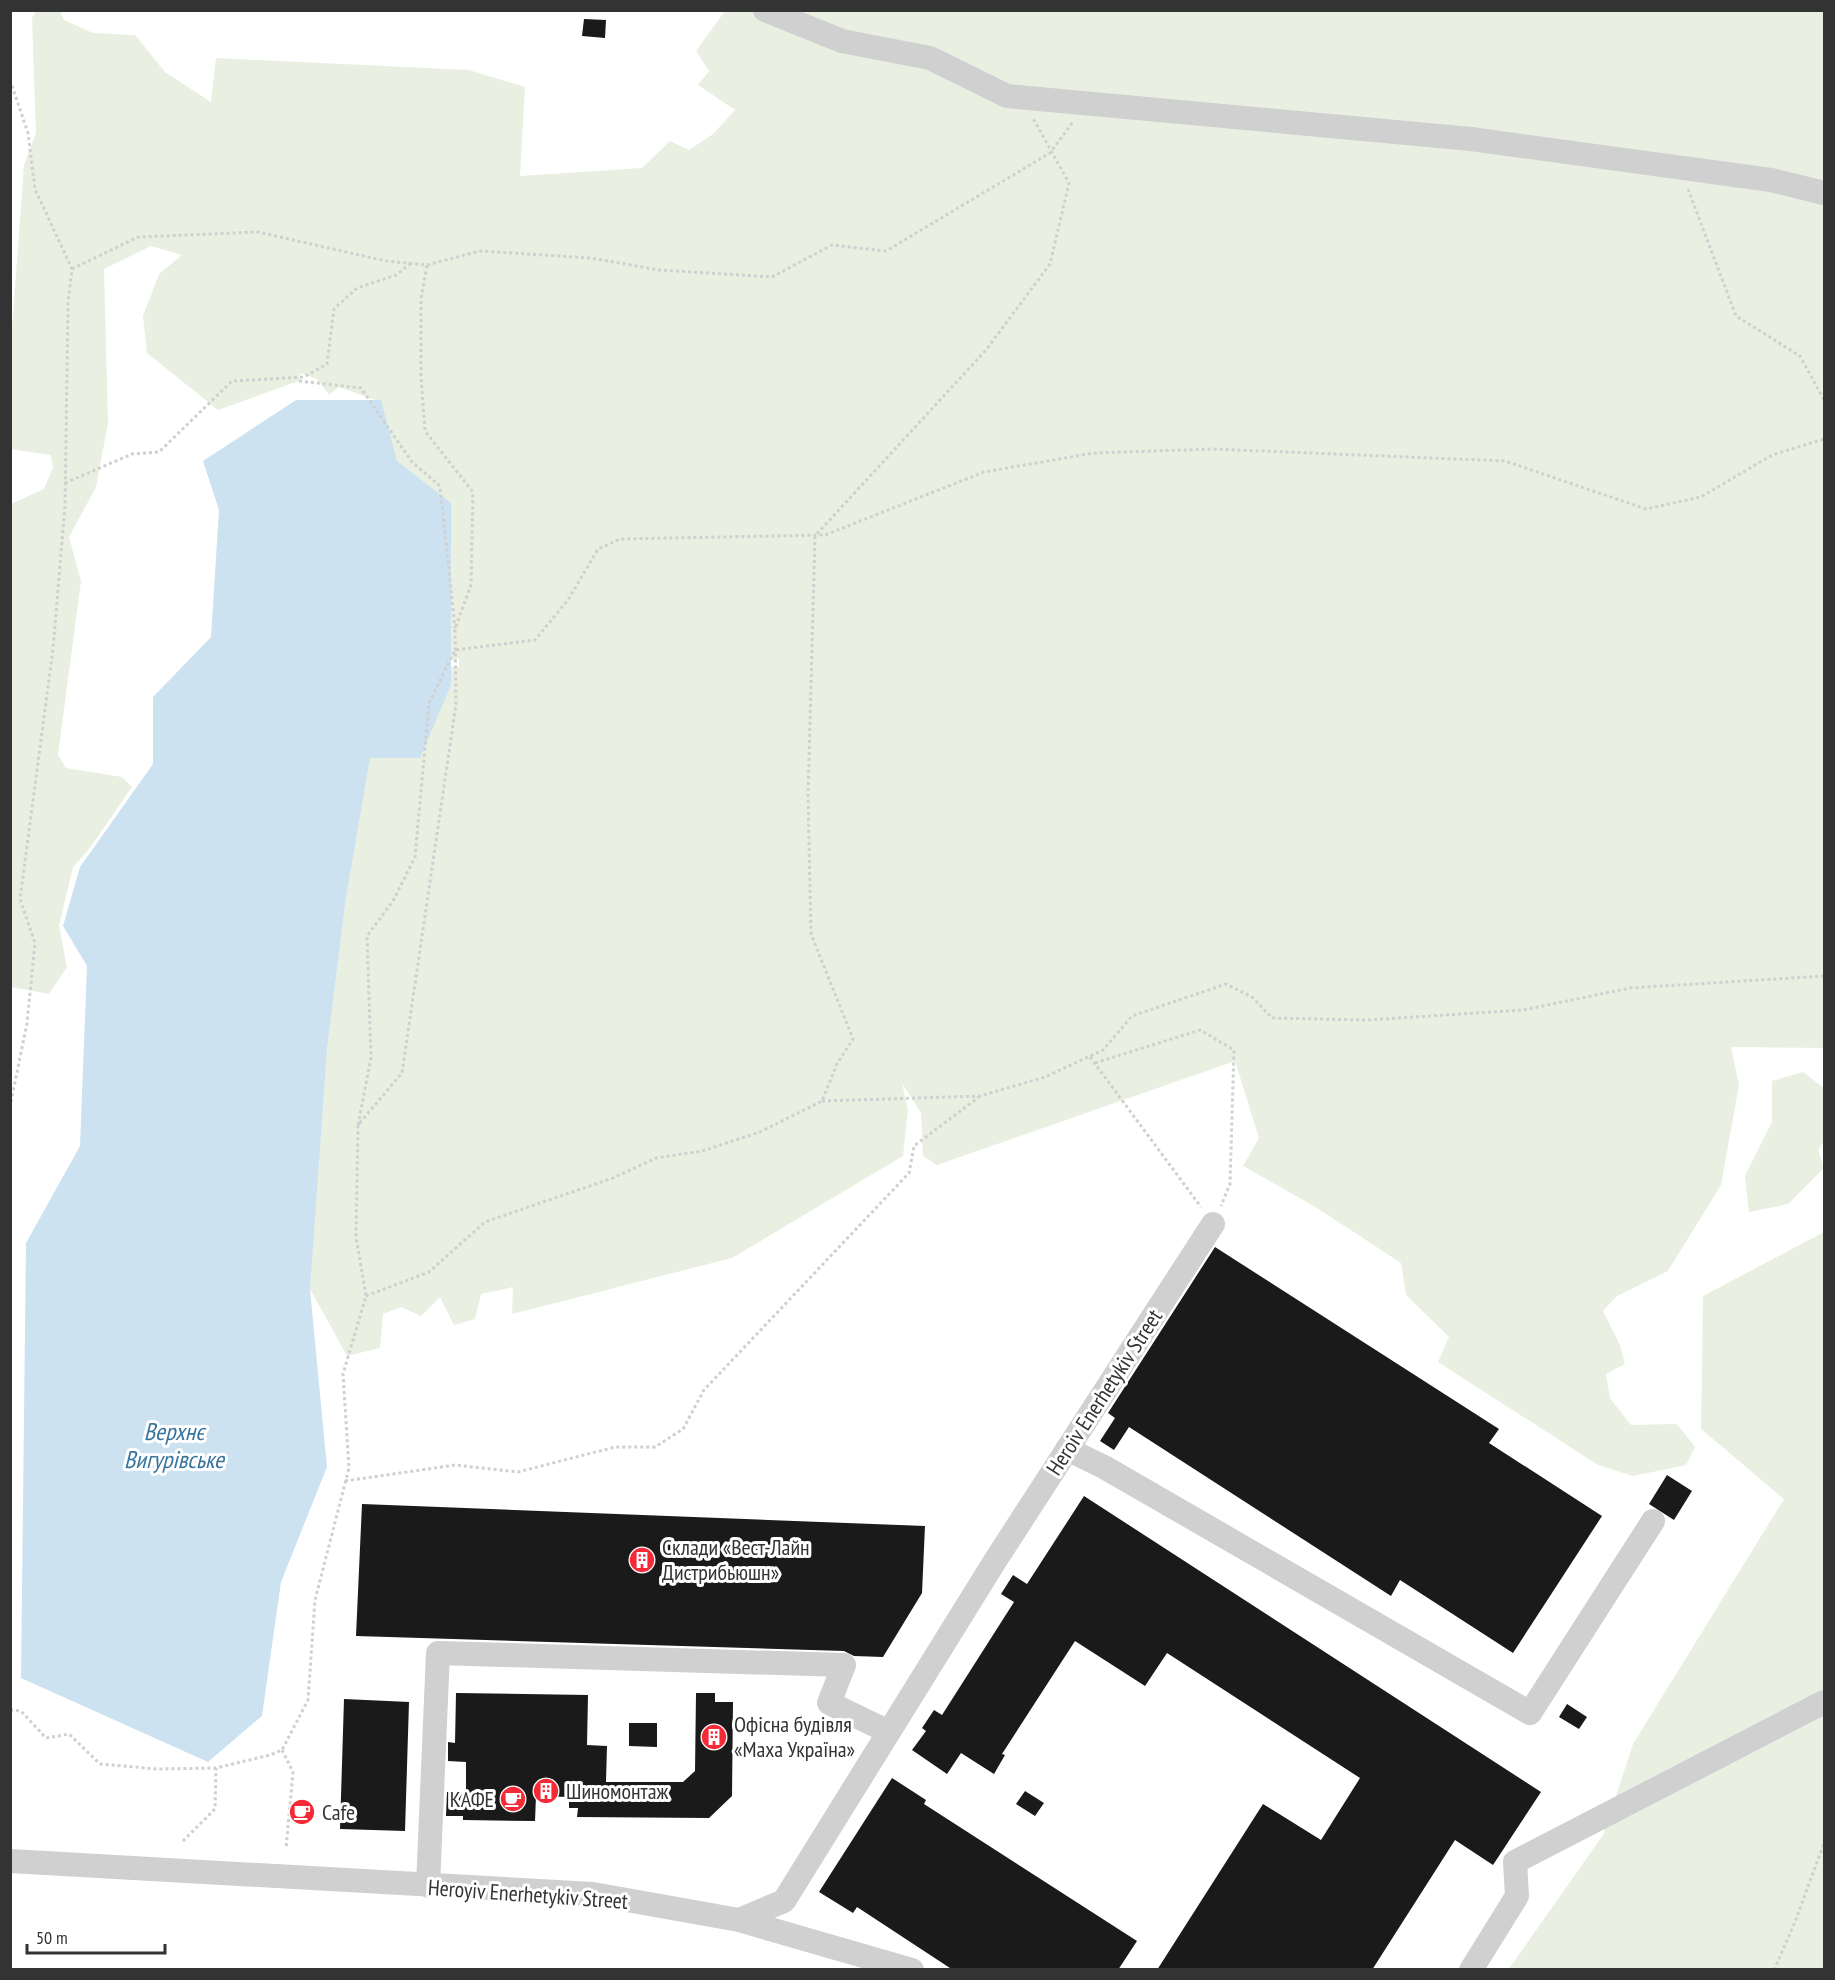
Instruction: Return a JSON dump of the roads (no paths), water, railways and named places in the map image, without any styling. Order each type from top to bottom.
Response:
[{"type":"street","points":[[765,10],[842,41],[930,58],[1008,96],[1471,139],[1771,180],[1824,193]]},
{"type":"street","name":"Heroiv Enerhetykiv Street","points":[[889,1732],[995,1561],[1213,1224]]},
{"type":"street","points":[[1067,1449],[1104,1467],[1530,1713],[1653,1521]]},
{"type":"street","points":[[428,1886],[438,1653],[844,1665],[829,1703],[889,1732],[784,1901],[739,1920]]},
{"type":"street","points":[[1471,1970],[1517,1896],[1515,1862],[1824,1702]]},
{"type":"street","name":"Heroyiv Enerhetykiv Street","points":[[10,1861],[593,1894],[739,1920],[912,1970]]},
{"type":"water","name":"Верхнє Вигурівське","points":[[296,400],[381,400],[397,461],[451,503],[451,685],[420,758],[370,758],[346,897],[327,1049],[310,1289],[327,1467],[281,1582],[262,1716],[208,1762],[21,1678],[26,1243],[80,1146],[87,966],[63,926],[80,867],[153,764],[153,697],[211,637],[219,510],[203,461]]},
{"type":"place","name":"Склади «Вест-Лайн Дистрибьюшн»","points":[[642,1560]]},
{"type":"place","name":"Офісна будівля «Маха Україна»","points":[[714,1737]]},
{"type":"place","name":"Шиномонтаж","points":[[546,1791]]},
{"type":"place","name":"КАФЕ","points":[[513,1799]]},
{"type":"place","name":"Cafe","points":[[302,1812]]}]
